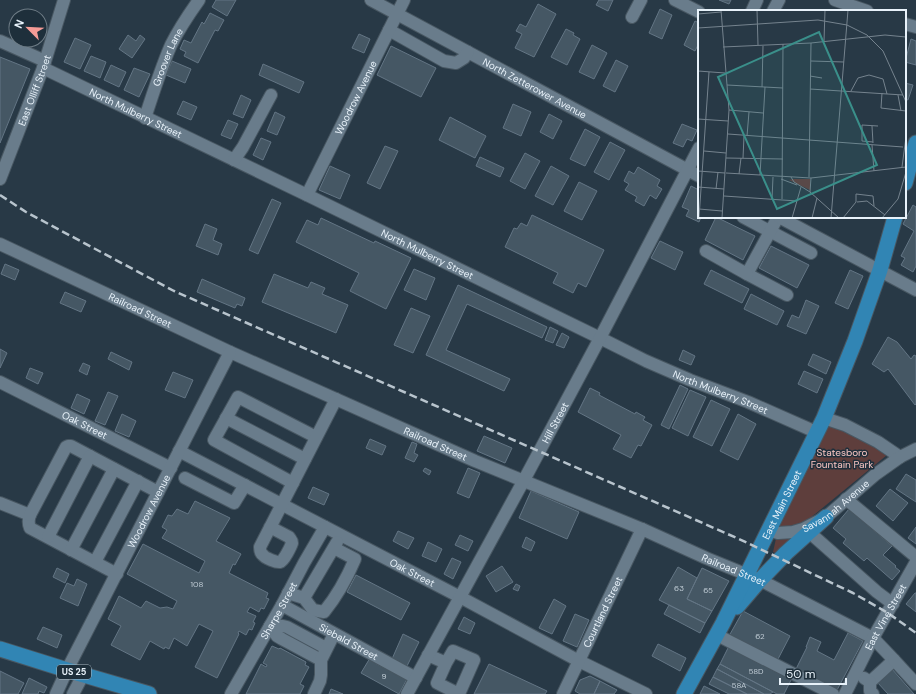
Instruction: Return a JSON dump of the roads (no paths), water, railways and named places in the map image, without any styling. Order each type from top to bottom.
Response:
[{"type":"main road","points":[[906,179],[916,143]]},
{"type":"main road","name":"East Main Street","points":[[753,577],[769,530],[824,418],[855,342],[880,270],[895,218]]},
{"type":"main road","points":[[684,694],[720,629],[747,596],[753,577],[786,553],[826,517]]},
{"type":"main road","name":"US 25","points":[[0,649],[149,694]]},
{"type":"street","name":"East Olliff Street","points":[[0,179],[44,65],[64,0]]},
{"type":"street","name":"Groover Lane","points":[[145,118],[159,74],[172,44],[187,17],[199,0]]},
{"type":"street","name":"North Zetterower Avenue","points":[[372,0],[698,175]]},
{"type":"street","name":"Woodrow Avenue","points":[[307,195],[404,0]]},
{"type":"street","points":[[632,18],[641,0]]},
{"type":"street","points":[[675,0],[698,12]]},
{"type":"street","points":[[752,10],[757,0]]},
{"type":"street","points":[[774,10],[779,0]]},
{"type":"street","points":[[835,0],[864,10]]},
{"type":"street","points":[[906,24],[916,28]]},
{"type":"street","points":[[389,30],[444,60],[456,63],[464,58],[468,52]]},
{"type":"street","name":"North Mulberry Street","points":[[0,41],[145,118],[307,195],[646,361],[690,380],[748,402],[816,432]]},
{"type":"street","points":[[234,160],[243,147],[271,95]]},
{"type":"street","name":"Hill Street","points":[[407,694],[600,338],[698,150]]},
{"type":"street","points":[[745,218],[811,253]]},
{"type":"street","points":[[748,274],[777,218]]},
{"type":"street","points":[[780,218],[916,290]]},
{"type":"street","name":"Railroad Street","points":[[0,244],[230,352],[475,461],[642,529],[706,558],[753,577],[873,638],[916,684]]},
{"type":"street","points":[[706,251],[787,295]]},
{"type":"street","name":"Woodrow Avenue","points":[[56,694],[230,352]]},
{"type":"street","name":"Oak Street","points":[[0,382],[171,468]]},
{"type":"street","points":[[293,483],[214,440],[238,396],[316,437]]},
{"type":"street","points":[[270,527],[336,399]]},
{"type":"street","points":[[226,418],[305,459]]},
{"type":"street","points":[[824,418],[845,425],[878,442],[900,457]]},
{"type":"street","points":[[116,574],[30,528],[28,520],[30,515],[66,447],[68,446],[71,446],[158,492]]},
{"type":"street","name":"Savannah Avenue","points":[[769,530],[778,533],[793,532],[803,529],[826,517],[876,474],[900,457],[916,449]]},
{"type":"street","name":"Oak Street","points":[[179,451],[460,597],[579,661],[646,694]]},
{"type":"street","points":[[48,537],[90,456]]},
{"type":"street","points":[[71,550],[114,469]]},
{"type":"street","points":[[185,478],[234,503],[245,485]]},
{"type":"street","points":[[95,562],[138,481]]},
{"type":"street","points":[[846,499],[916,557]]},
{"type":"street","points":[[0,503],[30,515]]},
{"type":"street","name":"Sharpe Street","points":[[231,694],[325,527]]},
{"type":"street","name":"Courtland Street","points":[[563,694],[642,529]]},
{"type":"street","points":[[809,532],[877,592],[893,604]]},
{"type":"street","points":[[304,598],[341,536]]},
{"type":"street","points":[[350,556],[357,544]]},
{"type":"street","points":[[288,593],[304,598],[314,610],[324,612],[340,590],[355,559],[334,548]]},
{"type":"street","name":"East Vine Street","points":[[845,694],[873,638],[916,562]]},
{"type":"street","name":"Siebald Street","points":[[282,605],[416,678]]},
{"type":"street","points":[[270,626],[287,627],[326,648]]},
{"type":"street","points":[[270,626],[277,636],[321,660]]},
{"type":"street","points":[[720,629],[833,694]]},
{"type":"street","points":[[314,694],[320,681],[321,660],[334,634]]},
{"type":"street","points":[[428,655],[446,663]]},
{"type":"street","points":[[856,672],[872,688],[894,660]]},
{"type":"street","points":[[74,694],[83,675]]},
{"type":"railway","points":[[0,195],[26,212],[174,291],[739,539],[853,593],[888,613],[916,633]]},
{"type":"park label","name":"Statesboro Fountain Park","points":[[842,458]]}]
